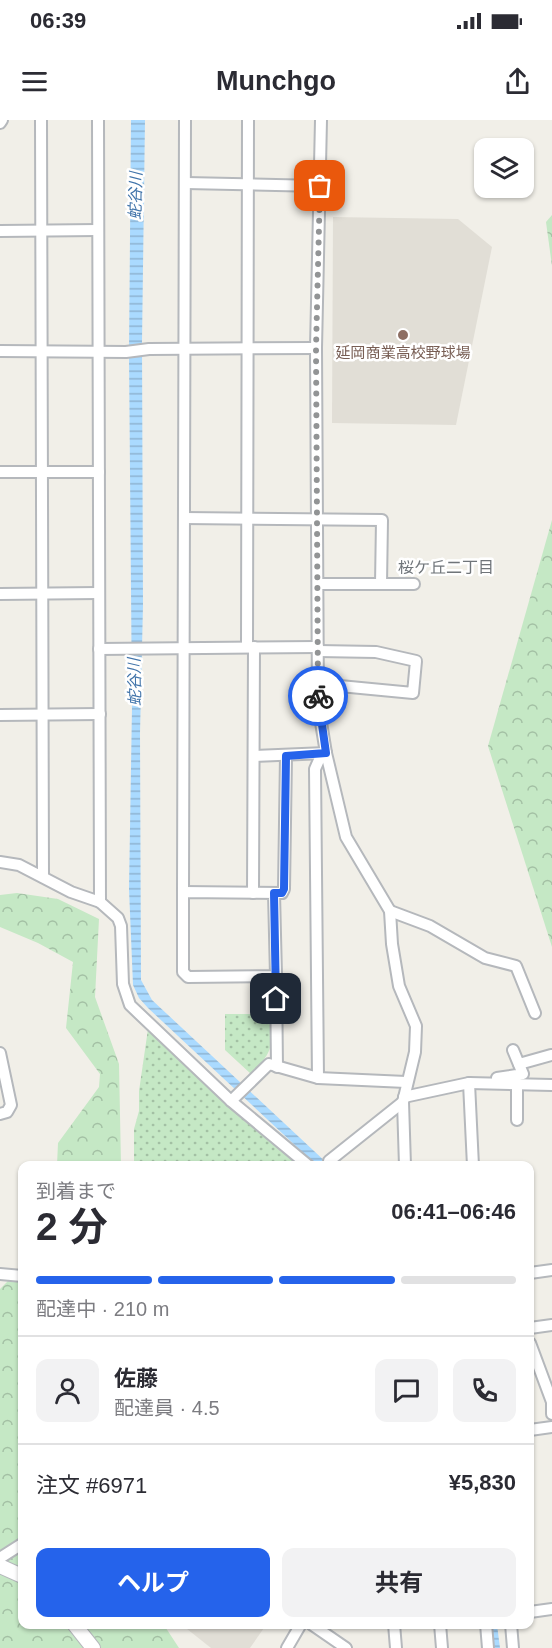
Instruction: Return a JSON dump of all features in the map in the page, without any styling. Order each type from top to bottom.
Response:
[{"type":"street","points":[[41,120],[43,877]]},
{"type":"street","points":[[98,120],[100,902]]},
{"type":"street","points":[[185,120],[183,972],[189,977],[276,976]]},
{"type":"street","points":[[248,120],[248,518],[254,756],[253,893]]},
{"type":"street","points":[[321,120],[316,348],[318,704],[326,753],[346,837],[390,911],[399,986],[416,1026],[415,1052],[406,1082],[404,1100],[405,1161]]},
{"type":"street","points":[[186,183],[320,186]]},
{"type":"street","points":[[0,231],[98,231]]},
{"type":"street","points":[[0,351],[126,352],[149,349],[316,348]]},
{"type":"street","points":[[0,472],[99,472]]},
{"type":"street","points":[[184,518],[382,520],[381,584]]},
{"type":"street","points":[[318,584],[414,584]]},
{"type":"street","points":[[0,594],[99,593]]},
{"type":"street","points":[[99,649],[147,647],[318,649],[375,652],[416,661],[413,693],[319,684]]},
{"type":"street","points":[[0,715],[100,714]]},
{"type":"street","points":[[254,756],[326,753]]},
{"type":"street","points":[[318,1078],[315,769],[319,760],[326,753]]},
{"type":"street","points":[[183,892],[282,893],[284,889],[286,756]]},
{"type":"street","points":[[0,862],[20,865],[71,892],[100,902],[118,918],[121,926],[123,984],[130,1005],[303,1161]]},
{"type":"street","points":[[274,893],[277,1067]]},
{"type":"street","points":[[390,911],[430,926],[485,958],[516,966],[535,1013]]},
{"type":"street","points":[[329,1161],[404,1100],[473,1082],[523,1074],[513,1050]]},
{"type":"street","points":[[0,1053],[11,1105],[7,1112],[0,1114]]},
{"type":"street","points":[[519,1065],[551,1055]]},
{"type":"street","points":[[234,1099],[269,1064],[318,1078],[406,1082]]},
{"type":"street","points":[[473,1082],[552,1085]]},
{"type":"street","points":[[473,1082],[473,1161]]},
{"type":"street","points":[[517,1083],[517,1120]]},
{"type":"street","points":[[534,1272],[552,1270]]},
{"type":"street","points":[[0,1274],[18,1276]]},
{"type":"street","points":[[534,1327],[552,1324]]},
{"type":"street","points":[[534,1351],[547,1376],[552,1414]]},
{"type":"street","points":[[534,1429],[552,1427]]},
{"type":"street","points":[[0,1558],[18,1547]]},
{"type":"street","points":[[0,1566],[18,1574]]},
{"type":"street","points":[[534,1611],[552,1609]]},
{"type":"street","points":[[78,1629],[93,1648]]},
{"type":"street","points":[[287,1648],[298,1629]]},
{"type":"street","points":[[318,1629],[346,1648]]},
{"type":"street","points":[[394,1629],[396,1648]]},
{"type":"street","points":[[440,1629],[442,1648]]},
{"type":"street","points":[[486,1629],[488,1648]]},
{"type":"street","points":[[511,1629],[513,1648]]},
{"type":"shaded area","name":"延岡商業高校野球場","points":[[333,217],[458,219],[492,247],[456,425],[332,423]]},
{"type":"shaded area","points":[[187,1629],[263,1629],[250,1648],[211,1648]]},
{"type":"green space","points":[[552,215],[552,266],[546,222]]},
{"type":"green space","points":[[552,520],[552,947],[488,746]]},
{"type":"green space","points":[[17,893],[58,899],[99,919],[95,997],[119,1064],[121,1161],[57,1161],[58,1143],[99,1087],[100,1074],[66,1028],[73,962],[38,943],[0,927],[0,895]]},
{"type":"green space","points":[[225,1014],[270,1014],[270,1047],[265,1058],[251,1074],[225,1050]]},
{"type":"green space","points":[[148,1029],[218,1096],[295,1161],[134,1161],[134,1129],[139,1111],[139,1091]]},
{"type":"green space","points":[[18,1271],[18,1629],[167,1629],[179,1648],[0,1648],[0,1289]]},
{"type":"water","name":"蛇谷川","points":[[131,120],[145,120],[142,342],[143,605],[140,733],[141,980],[152,1000],[325,1161],[312,1161],[148,1008],[139,998],[133,985],[129,889],[132,707],[129,354]]},
{"type":"water","points":[[491,1629],[498,1629],[500,1648],[493,1648]]},
{"type":"way so far","points":[[318,696],[316,348],[320,186]]},
{"type":"place","name":"延岡商業高校野球場","points":[[403,335]]},
{"type":"district","name":"桜ケ丘二丁目","points":[[446,567]]},
{"type":"route","points":[[276,999],[274,893],[282,893],[284,889],[286,756],[326,753],[318,696]]}]
